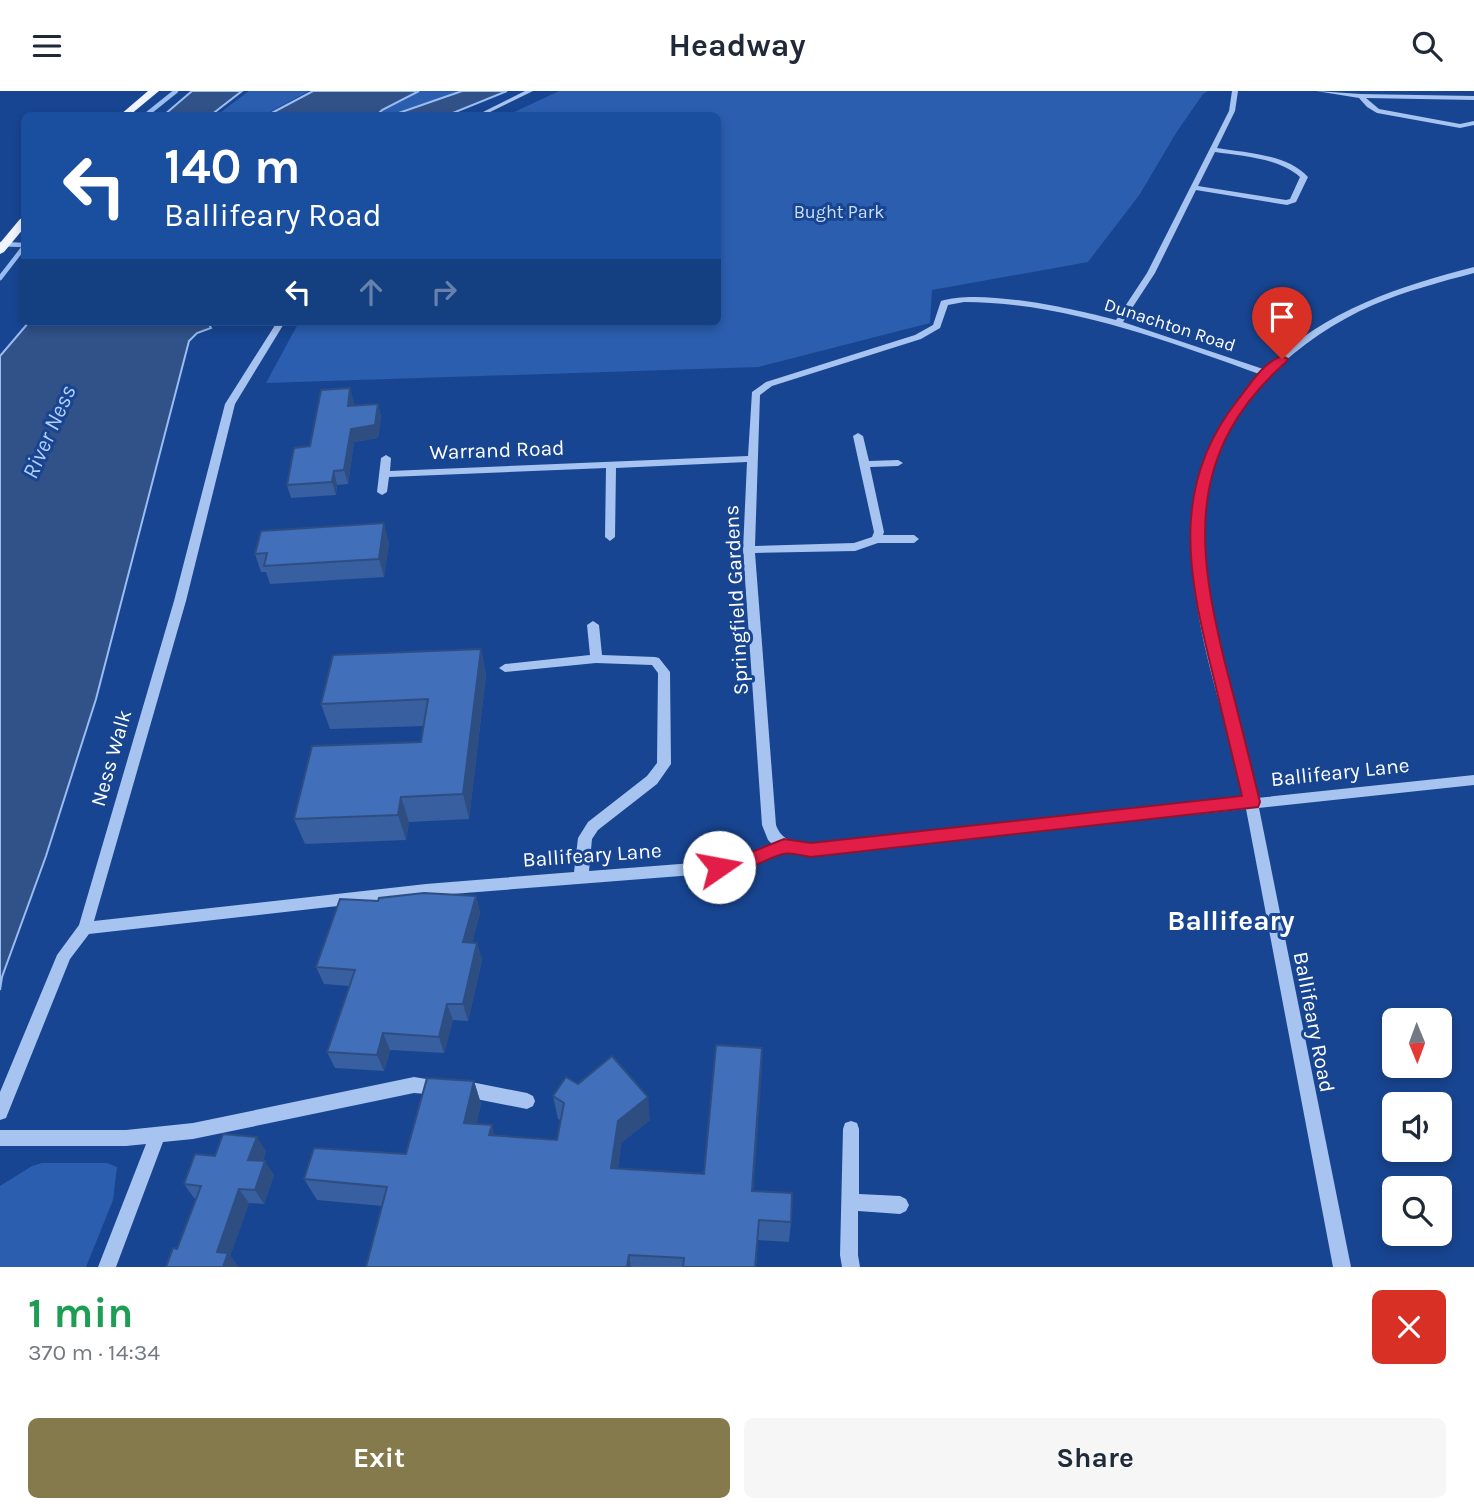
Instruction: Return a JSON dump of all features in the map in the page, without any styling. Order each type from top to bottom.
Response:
[{"type":"main road","points":[[129,112],[154,91]]},
{"type":"main road","points":[[3,247],[21,225]]},
{"type":"street","points":[[486,112],[530,91]]},
{"type":"street","points":[[1119,322],[1150,273],[1213,149],[1232,111],[1235,91]]},
{"type":"street","points":[[1319,91],[1361,96],[1473,99]]},
{"type":"street","points":[[1361,96],[1368,106],[1377,111],[1460,126],[1474,123]]},
{"type":"street","points":[[1193,187],[1278,202],[1293,200],[1304,177],[1302,173],[1266,160],[1213,149]]},
{"type":"street","name":"Ballifeary Road","points":[[1342,1267],[1252,802],[1203,605],[1197,558],[1197,523],[1210,457],[1223,428],[1266,373],[1297,346],[1369,302],[1408,287],[1474,270]]},
{"type":"street","name":"Dunachton Road","points":[[918,337],[937,326],[944,303],[963,299],[1049,307],[1119,322],[1266,373]]},
{"type":"street","name":"Ness Walk","points":[[0,1112],[64,955],[85,928],[180,601],[230,404],[279,326]]},
{"type":"street","name":"Springfield Gardens","points":[[784,846],[773,836],[769,825],[749,550],[755,394],[762,388],[918,337]]},
{"type":"street","points":[[858,436],[879,532],[877,539]]},
{"type":"street","points":[[382,492],[386,458]]},
{"type":"street","name":"Warrand Road","points":[[383,474],[751,459]]},
{"type":"street","points":[[864,464],[898,463]]},
{"type":"street","points":[[610,537],[611,465]]},
{"type":"street","points":[[749,550],[855,547],[877,539],[914,540]]},
{"type":"street","points":[[593,625],[596,659]]},
{"type":"street","points":[[505,668],[596,659],[655,661],[664,672],[664,764],[652,780],[593,826],[585,838],[581,877]]},
{"type":"street","name":"Ballifeary Lane","points":[[85,928],[426,890],[732,865],[744,863],[784,846],[811,850],[1474,780]]},
{"type":"street","points":[[0,1139],[157,1136],[193,1131],[414,1085],[474,1089],[527,1101]]},
{"type":"street","points":[[851,1129],[851,1267]]},
{"type":"street","points":[[107,1267],[157,1136]]},
{"type":"street","points":[[850,1202],[900,1205]]},
{"type":"green space","points":[[249,91],[309,91],[270,112],[221,112]]},
{"type":"green space","points":[[409,91],[462,91],[407,112],[378,112]]},
{"type":"green space","name":"Bught Park","points":[[559,91],[1208,91],[1203,94],[1176,133],[1140,194],[1088,262],[932,290],[930,323],[758,367],[266,383],[297,326],[721,326],[721,112],[514,112]]},
{"type":"green space","points":[[42,1163],[107,1163],[117,1167],[113,1200],[86,1267],[0,1267],[0,1186],[32,1166]]},
{"type":"water","points":[[192,91],[242,91],[215,112],[168,112]]},
{"type":"water","points":[[313,91],[419,91],[380,112],[274,112]]},
{"type":"water","points":[[462,91],[507,91],[455,112],[402,112]]},
{"type":"water","name":"River Ness","points":[[26,326],[211,328],[197,333],[189,341],[96,699],[46,856],[2,977],[0,990],[0,356]]},
{"type":"building","points":[[350,388],[348,406],[378,404],[375,425],[351,429],[344,470],[334,471],[332,482],[287,485],[294,448],[310,446],[321,390]]},
{"type":"building","points":[[384,523],[379,559],[264,566],[267,553],[255,554],[261,531]]},
{"type":"building","points":[[481,649],[463,794],[401,797],[398,815],[294,819],[312,746],[421,742],[428,699],[321,704],[333,655]]},
{"type":"building","points":[[424,893],[476,896],[463,942],[477,943],[463,1004],[447,1004],[439,1037],[383,1033],[377,1055],[327,1052],[355,970],[316,967],[340,899],[378,901],[379,898]]},
{"type":"building","points":[[716,1045],[762,1048],[752,1191],[792,1193],[791,1222],[759,1220],[755,1267],[683,1267],[684,1258],[629,1255],[627,1267],[366,1267],[387,1187],[304,1179],[314,1148],[406,1154],[427,1078],[474,1081],[464,1123],[492,1125],[489,1135],[557,1140],[564,1103],[553,1096],[566,1077],[578,1084],[612,1056],[648,1097],[618,1121],[611,1168],[704,1174]]},
{"type":"building","points":[[223,1134],[257,1137],[248,1160],[265,1161],[255,1190],[239,1189],[217,1252],[228,1253],[223,1267],[166,1267],[173,1248],[177,1249],[201,1186],[184,1184],[195,1154],[215,1156]]},
{"type":"waterway","points":[[150,112],[176,91]]},
{"type":"waterway","points":[[0,244],[21,245]]},
{"type":"waterway","points":[[0,278],[21,251]]},
{"type":"district","name":"Ballifeary","points":[[1231,920]]},
{"type":"route","points":[[719,867],[744,863],[784,846],[811,850],[1252,802],[1203,605],[1197,558],[1197,523],[1210,457],[1223,428],[1266,373],[1282,359]]}]
